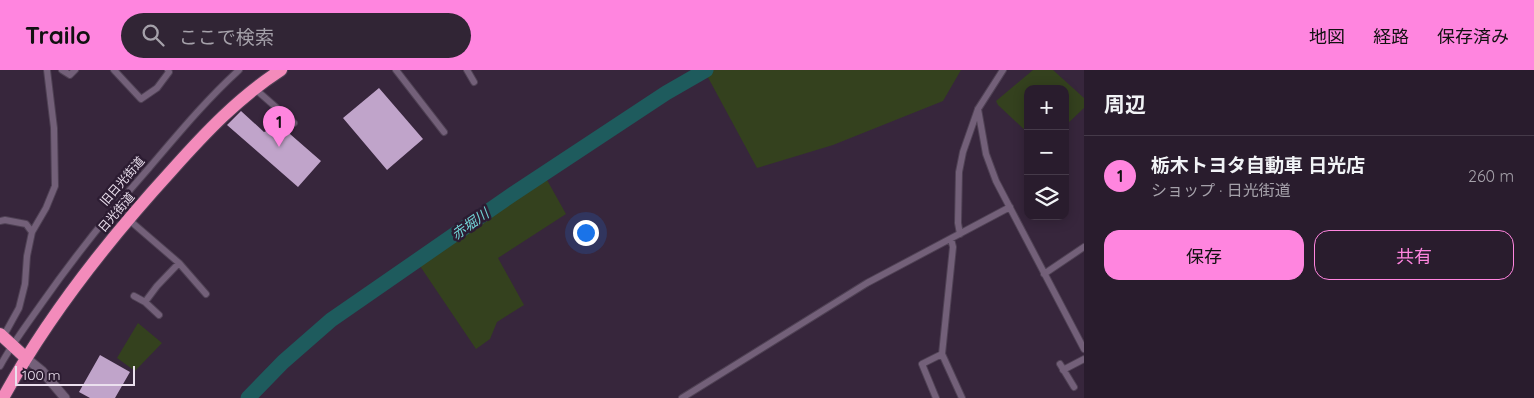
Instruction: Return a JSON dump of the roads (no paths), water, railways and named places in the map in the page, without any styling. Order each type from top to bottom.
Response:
[{"type":"highway","name":"日光街道","points":[[3,398],[26,358],[81,277],[128,219],[194,146],[236,104],[254,88],[281,70]]},
{"type":"highway","points":[[5,339],[26,358]]},
{"type":"street","points":[[5,339],[19,308],[25,284],[27,256],[32,232],[46,208],[55,186],[54,128],[48,70]]},
{"type":"street","points":[[62,70],[70,75],[75,70]]},
{"type":"street","points":[[114,70],[141,99],[157,88],[169,72],[168,70]]},
{"type":"street","name":"旧日光街道","points":[[0,366],[5,339],[54,286],[111,211],[199,110],[239,70]]},
{"type":"street","points":[[396,70],[444,132]]},
{"type":"street","points":[[467,70],[474,82]]},
{"type":"street","points":[[960,234],[958,224],[959,172],[963,152],[978,109],[1003,70]]},
{"type":"street","points":[[254,88],[294,123]]},
{"type":"street","points":[[978,109],[989,165],[1084,349]]},
{"type":"street","points":[[682,398],[867,282],[1010,208]]},
{"type":"street","points":[[128,219],[179,263],[206,294]]},
{"type":"street","points":[[0,221],[5,220],[26,224],[32,232]]},
{"type":"street","points":[[951,239],[953,247],[942,354],[962,398]]},
{"type":"street","points":[[1044,274],[1084,247]]},
{"type":"street","points":[[145,302],[179,263]]},
{"type":"street","points":[[134,296],[145,302],[159,315]]},
{"type":"street","points":[[936,398],[922,364],[942,354]]},
{"type":"street","points":[[26,358],[54,384],[65,398]]},
{"type":"street","points":[[1074,387],[1061,367],[1084,359]]},
{"type":"waterway","name":"赤堀川","points":[[248,398],[283,362],[331,320],[513,194],[666,93],[706,70]]},
{"type":"place","name":"栃木トヨタ自動車 日光店","points":[[279,147]]}]
